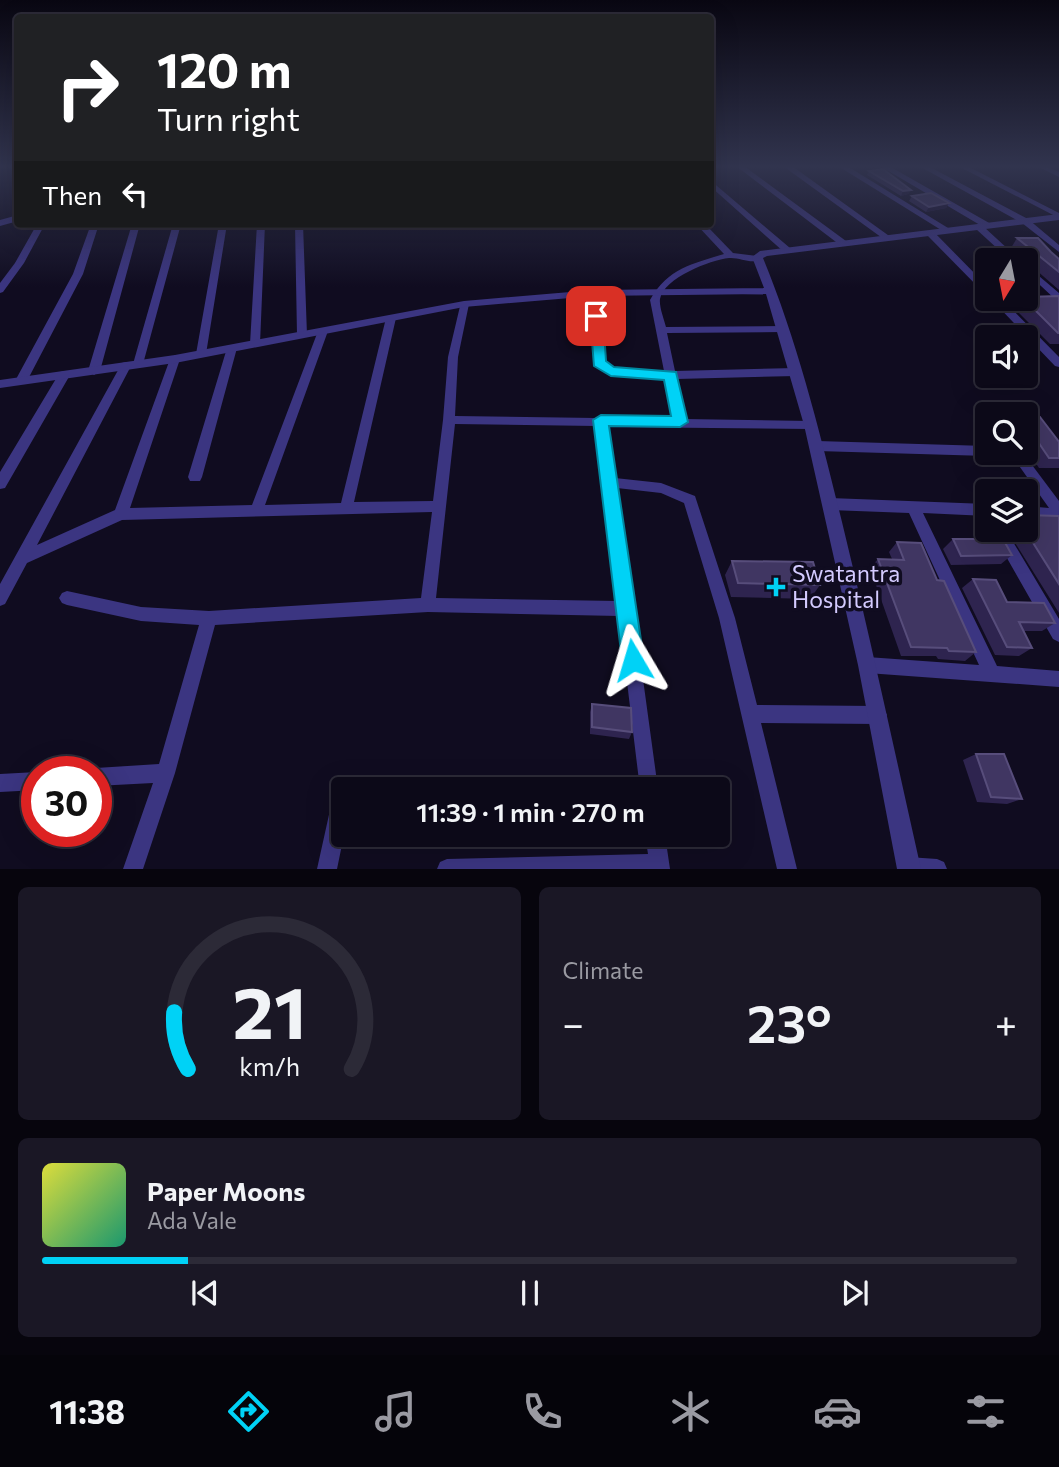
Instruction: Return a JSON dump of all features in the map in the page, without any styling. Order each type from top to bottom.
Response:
[{"type":"street","points":[[738,207],[787,250]]},
{"type":"street","points":[[794,207],[843,243]]},
{"type":"street","points":[[844,207],[888,238]]},
{"type":"street","points":[[910,207],[949,230]]},
{"type":"street","points":[[951,207],[983,226],[1004,248]]},
{"type":"street","points":[[998,207],[1025,221],[1059,249]]},
{"type":"street","points":[[1039,207],[1059,217]]},
{"type":"street","points":[[757,259],[760,254],[787,250],[1059,217]]},
{"type":"street","points":[[0,290],[39,228]]},
{"type":"street","points":[[21,381],[78,274],[94,228]]},
{"type":"street","points":[[94,371],[135,228]]},
{"type":"street","points":[[0,599],[132,365],[176,228]]},
{"type":"street","points":[[201,354],[222,228]]},
{"type":"street","points":[[255,344],[261,228]]},
{"type":"street","points":[[299,228],[302,335]]},
{"type":"street","points":[[704,228],[730,254]]},
{"type":"street","points":[[930,233],[975,279]]},
{"type":"street","points":[[680,422],[655,300],[661,285],[674,275],[730,254],[757,259]]},
{"type":"street","points":[[757,259],[771,291],[814,436],[878,715],[909,868],[937,869]]},
{"type":"street","points":[[1038,279],[1059,298]]},
{"type":"street","points":[[0,384],[175,359],[464,304],[594,293],[771,291]]},
{"type":"street","points":[[594,293],[599,363],[604,369],[671,375],[796,372]]},
{"type":"street","points":[[428,605],[449,421],[453,358],[464,304]]},
{"type":"street","points":[[1009,312],[1058,362]]},
{"type":"street","points":[[346,509],[391,318]]},
{"type":"street","points":[[662,330],[783,329]]},
{"type":"street","points":[[256,512],[323,331]]},
{"type":"street","points":[[195,477],[232,348]]},
{"type":"street","points":[[121,514],[175,359]]},
{"type":"street","points":[[0,484],[64,375]]},
{"type":"street","points":[[449,421],[601,420],[787,424],[814,436],[975,450]]},
{"type":"street","points":[[601,420],[647,777]]},
{"type":"street","points":[[1025,465],[1059,512]]},
{"type":"street","points":[[611,483],[650,484],[672,489],[690,500],[727,618],[787,869]]},
{"type":"street","points":[[830,504],[975,510]]},
{"type":"street","points":[[23,558],[121,514],[439,506]]},
{"type":"street","points":[[913,507],[992,674]]},
{"type":"street","points":[[1038,512],[1059,512]]},
{"type":"street","points":[[1005,542],[1059,634]]},
{"type":"street","points":[[67,598],[141,614],[209,618],[428,605],[626,609]]},
{"type":"street","points":[[132,869],[166,773],[209,618]]},
{"type":"street","points":[[867,665],[1059,678]]},
{"type":"street","points":[[750,714],[878,715]]},
{"type":"street","points":[[112,776],[166,773]]},
{"type":"street","points":[[0,783],[21,782]]},
{"type":"street","points":[[327,869],[331,847]]},
{"type":"street","points":[[447,869],[659,866],[657,847]]},
{"type":"building","points":[[1017,238],[1038,238],[1059,259],[1059,272],[1038,255],[1038,248],[1029,248]]},
{"type":"building","points":[[1059,296],[1059,333],[1037,312],[1038,297]]},
{"type":"building","points":[[1038,417],[1059,442],[1059,458],[1049,458],[1038,442]]},
{"type":"building","points":[[1038,515],[1059,516],[1059,584],[1033,542],[1038,542]]},
{"type":"building","points":[[953,539],[1005,542],[1012,555],[961,556]]},
{"type":"building","points":[[897,542],[921,543],[937,580],[944,581],[976,652],[911,647],[878,559],[904,560]]},
{"type":"building","points":[[732,561],[813,562],[820,585],[738,583]]},
{"type":"building","points":[[973,579],[996,580],[1007,602],[1044,603],[1055,623],[1019,622],[1032,648],[1007,647]]},
{"type":"building","points":[[592,704],[631,708],[632,732],[592,727]]},
{"type":"building","points":[[976,754],[1004,754],[1022,799],[991,797]]},
{"type":"place","name":"Swatantra Hospital","points":[[776,587]]},
{"type":"route","points":[[596,316],[599,363],[604,369],[611,371],[671,375],[680,422],[601,420],[633,660]]}]
